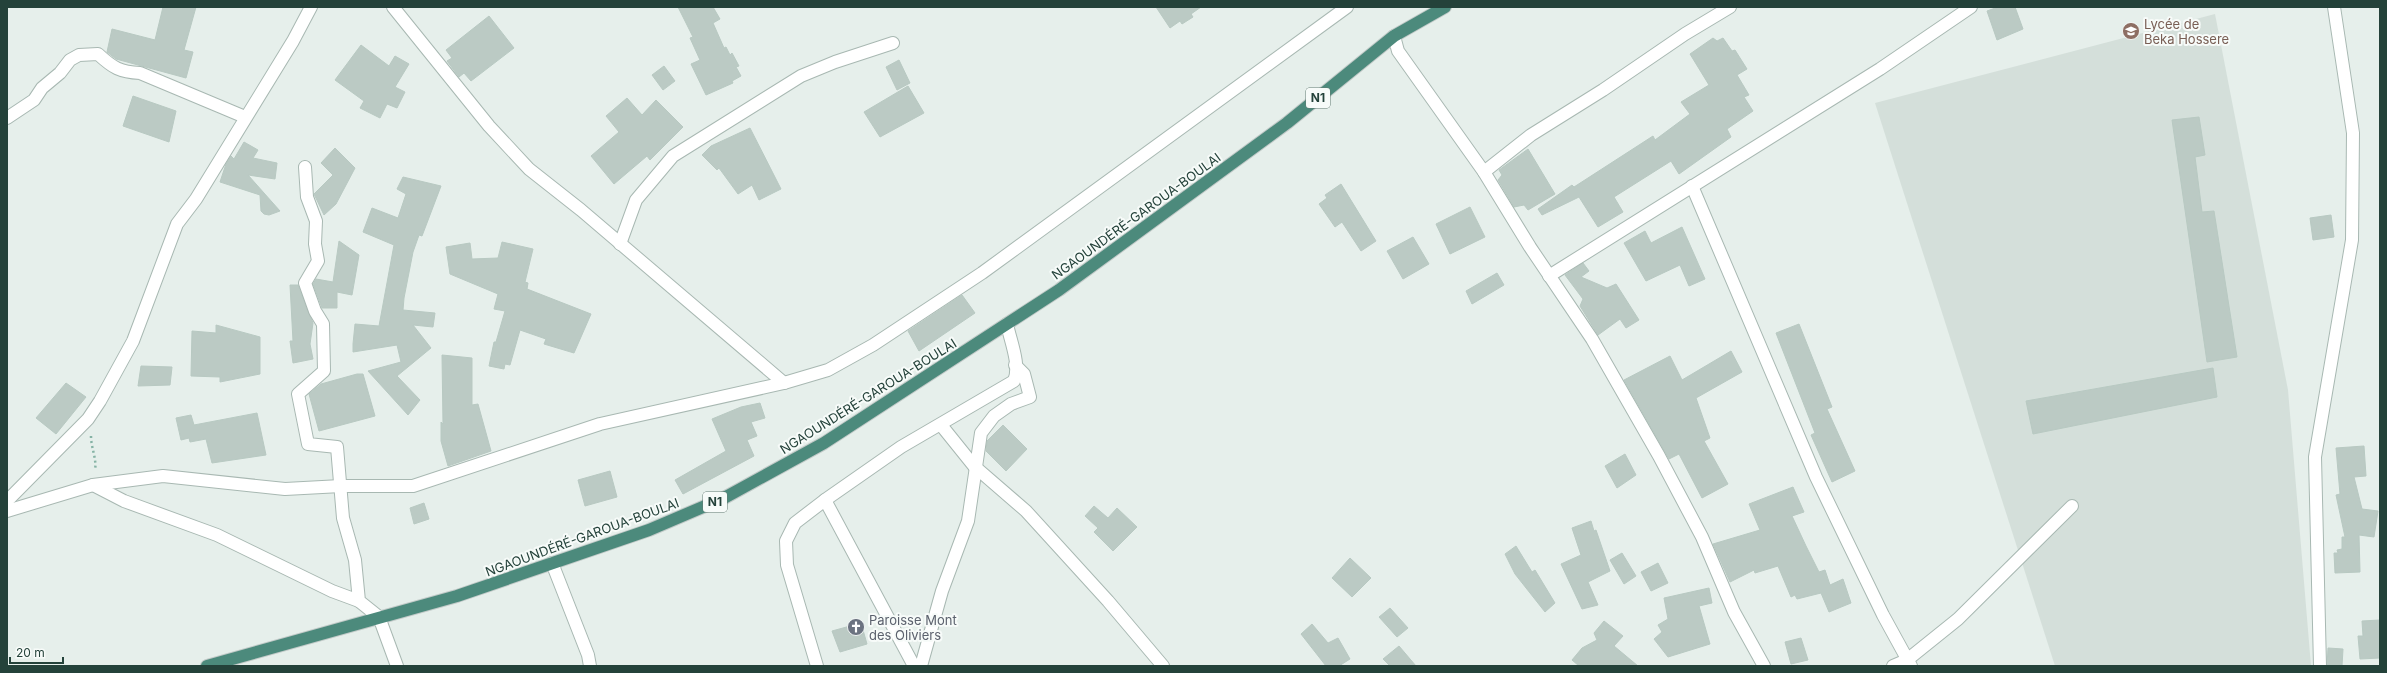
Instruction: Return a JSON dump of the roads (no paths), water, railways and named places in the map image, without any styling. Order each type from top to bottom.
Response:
[{"type":"highway","name":"NGAOUNDÉRÉ-GAROUA-BOULAI","points":[[207,666],[457,596],[649,530],[724,498],[824,443],[1059,290],[1287,123],[1394,36],[1445,7]]},
{"type":"street","points":[[7,501],[88,419],[133,341],[177,224],[196,199],[293,41],[311,7]]},
{"type":"street","points":[[392,7],[484,120],[529,169],[582,210],[784,383]]},
{"type":"street","points":[[7,511],[94,485],[163,476],[285,489],[341,486],[413,486],[600,424],[784,383],[828,370],[873,345],[975,277],[1347,7]]},
{"type":"street","points":[[1484,172],[1531,135],[1603,90],[1685,34],[1730,7]]},
{"type":"street","points":[[1549,276],[1880,69],[1970,7]]},
{"type":"street","points":[[2320,666],[2315,457],[2352,240],[2353,133],[2334,7]]},
{"type":"street","points":[[1394,36],[1398,51],[1484,172],[1549,276],[1592,339],[1659,456],[1702,536],[1734,612],[1764,666]]},
{"type":"street","points":[[620,244],[636,200],[673,156],[801,76],[835,62],[893,43]]},
{"type":"street","points":[[7,118],[34,100],[42,88],[60,74],[70,60],[79,55],[98,54],[111,65],[123,72],[140,74],[245,117]]},
{"type":"street","points":[[305,167],[307,198],[316,221],[315,244],[318,261],[305,283],[315,311],[323,324],[324,371],[298,394],[308,444],[337,447],[341,486],[342,518],[355,560],[359,601]]},
{"type":"street","points":[[1692,186],[1816,478],[1883,615],[1909,663]]},
{"type":"street","points":[[817,666],[788,564],[786,541],[795,523],[825,500],[902,447],[1014,381],[1016,376],[1015,364],[1006,324]]},
{"type":"street","points":[[921,666],[942,591],[968,521],[974,466],[980,433],[994,416],[1011,404],[1030,397],[1024,374],[1015,364]]},
{"type":"street","points":[[941,425],[974,466],[1026,511],[1108,601],[1164,666]]},
{"type":"street","points":[[94,485],[124,501],[217,535],[332,591],[359,601],[379,617],[397,666]]},
{"type":"street","points":[[825,500],[914,666]]},
{"type":"street","points":[[1894,666],[1909,663],[1958,619],[2072,506]]},
{"type":"street","points":[[552,563],[588,655],[590,666]]},
{"type":"place","name":"Lycée de Beka Hossere","points":[[2131,31]]},
{"type":"place","name":"Paroisse Mont des Oliviers","points":[[856,627]]}]
